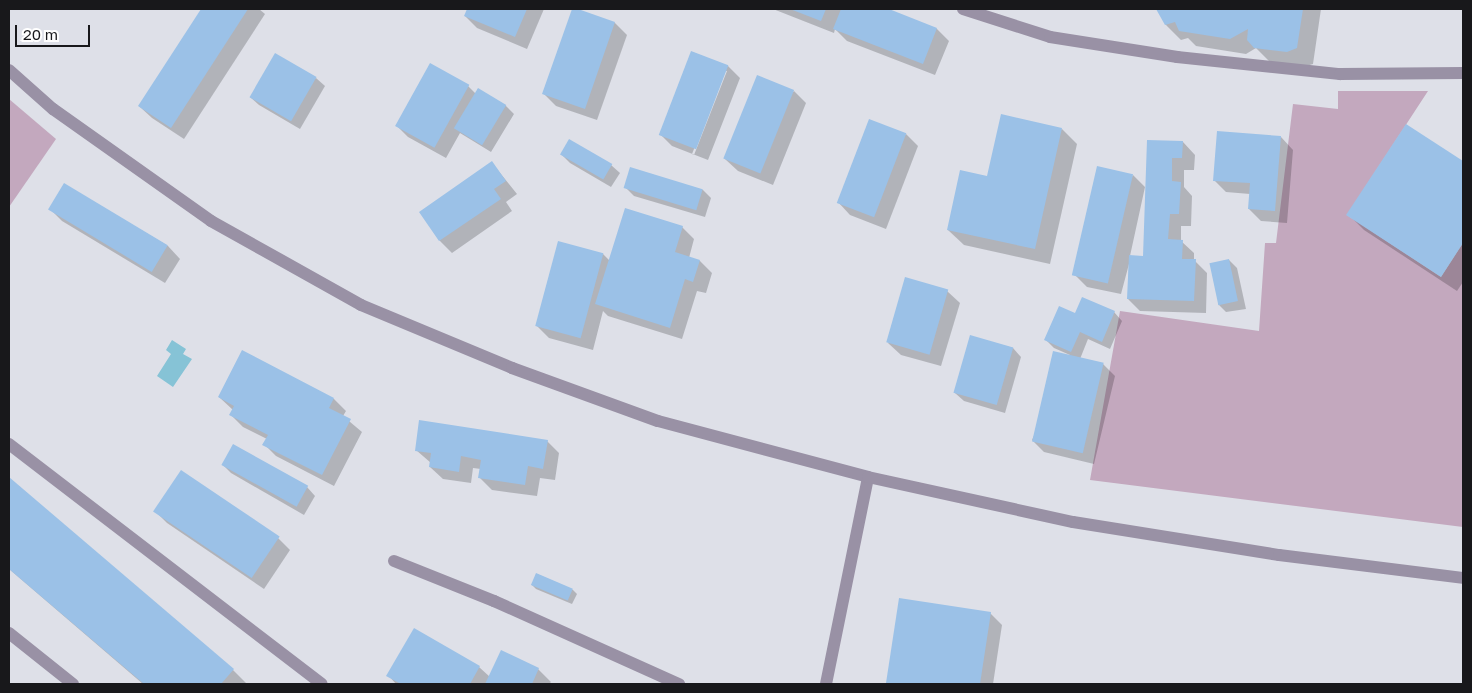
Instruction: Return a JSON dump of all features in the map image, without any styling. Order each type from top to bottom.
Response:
[{"type":"street","points":[[963,9],[1050,37],[1177,57],[1340,74],[1463,73]]},
{"type":"street","points":[[9,70],[53,109],[211,221],[360,306],[512,368],[658,421],[868,477],[1074,522],[1279,555],[1463,578]]},
{"type":"street","points":[[9,444],[322,684]]},
{"type":"street","points":[[826,684],[868,477]]},
{"type":"street","points":[[394,561],[494,601],[679,684]]},
{"type":"street","points":[[9,632],[73,684]]},
{"type":"shaded area","points":[[1338,91],[1428,91],[1347,215],[1441,277],[1463,243],[1463,527],[1090,480],[1120,311],[1259,331],[1265,243],[1276,243],[1293,104],[1338,109]]},
{"type":"shaded area","points":[[9,99],[56,139],[9,207]]},
{"type":"water","points":[[172,340],[186,349],[183,354],[192,359],[173,387],[157,376],[171,354],[166,350]]},
{"type":"building","points":[[201,9],[248,9],[171,128],[138,106]]},
{"type":"building","points":[[467,9],[527,9],[515,37],[464,16]]},
{"type":"building","points":[[572,9],[578,9],[615,22],[585,109],[542,94]]},
{"type":"building","points":[[790,9],[826,9],[821,21]]},
{"type":"building","points":[[841,9],[889,9],[937,28],[923,64],[833,29]]},
{"type":"building","points":[[1156,9],[1303,9],[1297,48],[1287,52],[1254,48],[1247,40],[1248,29],[1230,39],[1179,31],[1175,22],[1165,25]]},
{"type":"building","points":[[691,51],[728,65],[696,149],[659,135]]},
{"type":"building","points":[[275,53],[317,77],[291,121],[250,97]]},
{"type":"building","points":[[430,63],[469,85],[434,148],[395,126]]},
{"type":"building","points":[[757,75],[794,90],[760,173],[723,158]]},
{"type":"building","points":[[478,88],[506,105],[482,145],[454,128]]},
{"type":"building","points":[[1001,114],[1062,128],[1035,249],[947,230],[960,170],[987,176]]},
{"type":"building","points":[[869,119],[906,133],[874,217],[837,203]]},
{"type":"building","points":[[1406,124],[1463,161],[1463,243],[1441,277],[1346,215]]},
{"type":"building","points":[[1217,131],[1281,136],[1275,211],[1248,209],[1250,183],[1213,181]]},
{"type":"building","points":[[569,139],[612,164],[603,180],[560,155]]},
{"type":"building","points":[[1147,140],[1183,141],[1182,158],[1172,158],[1172,181],[1181,182],[1179,214],[1170,214],[1168,239],[1183,240],[1182,259],[1196,259],[1194,301],[1127,299],[1129,255],[1143,256]]},
{"type":"building","points":[[492,161],[506,181],[494,189],[501,199],[439,241],[419,212]]},
{"type":"building","points":[[1097,166],[1133,174],[1108,283],[1072,275]]},
{"type":"building","points":[[630,167],[703,189],[696,210],[624,188]]},
{"type":"building","points":[[64,183],[168,245],[152,272],[48,210]]},
{"type":"building","points":[[625,208],[683,226],[675,252],[700,260],[693,282],[685,279],[670,328],[595,304]]},
{"type":"building","points":[[558,241],[603,253],[581,338],[535,326]]},
{"type":"building","points":[[1229,259],[1238,301],[1218,305],[1209,263]]},
{"type":"building","points":[[905,277],[948,289],[930,355],[886,342]]},
{"type":"building","points":[[1082,297],[1115,311],[1102,342],[1080,332],[1071,352],[1044,340],[1059,306],[1075,313]]},
{"type":"building","points":[[970,335],[1013,347],[997,405],[953,393]]},
{"type":"building","points":[[242,350],[334,398],[329,408],[351,419],[322,475],[262,445],[268,435],[229,415],[234,406],[218,397]]},
{"type":"building","points":[[1053,351],[1104,363],[1083,453],[1032,442]]},
{"type":"building","points":[[419,420],[548,440],[543,469],[528,466],[525,485],[478,478],[481,460],[461,456],[459,472],[429,467],[431,453],[415,451]]},
{"type":"building","points":[[233,444],[308,486],[297,507],[221,465]]},
{"type":"building","points":[[181,470],[280,537],[252,578],[153,511]]},
{"type":"building","points":[[9,477],[234,669],[221,684],[144,684],[9,569]]},
{"type":"building","points":[[536,573],[573,589],[568,601],[531,585]]},
{"type":"building","points":[[899,598],[991,612],[980,684],[886,683]]},
{"type":"building","points":[[414,628],[480,666],[470,684],[401,684],[386,676]]},
{"type":"building","points":[[501,650],[539,668],[532,684],[485,684]]}]
